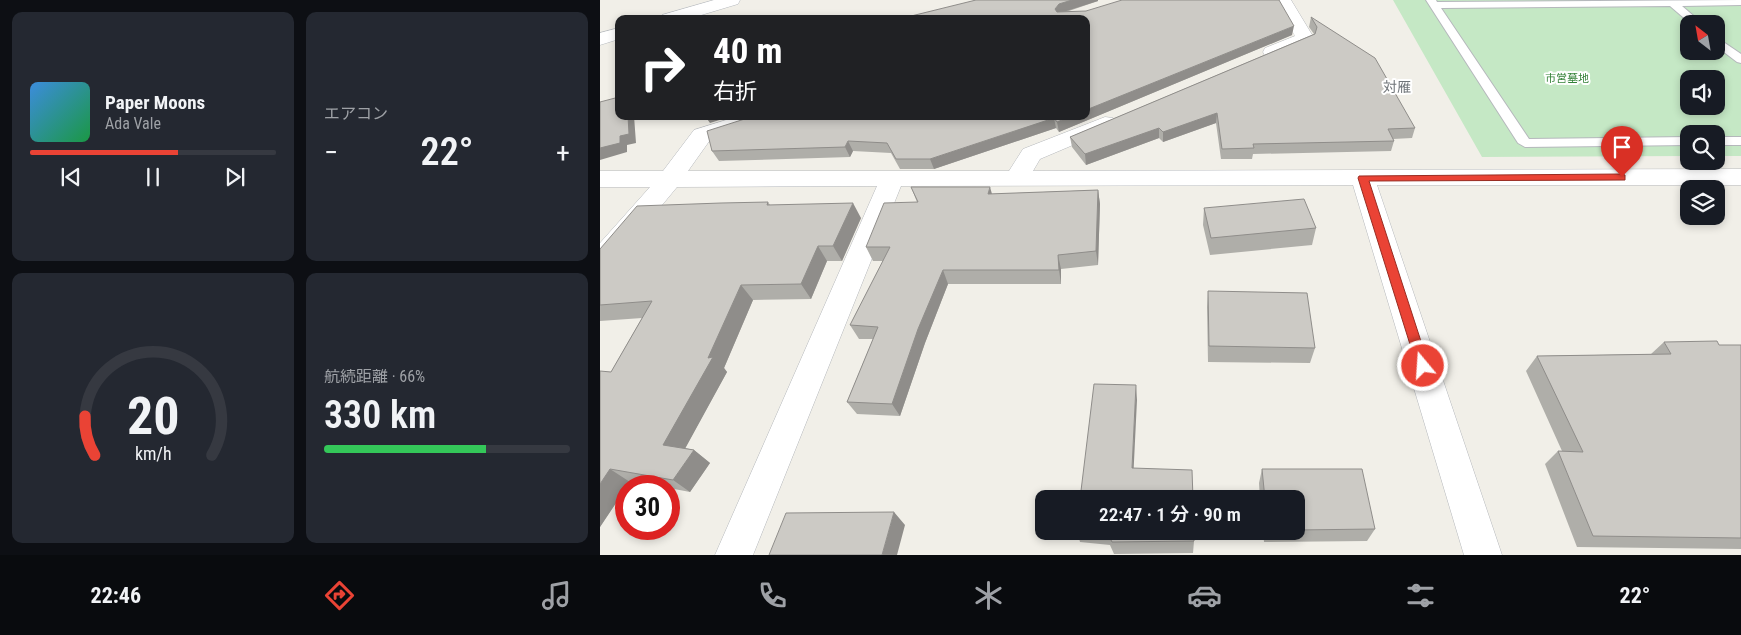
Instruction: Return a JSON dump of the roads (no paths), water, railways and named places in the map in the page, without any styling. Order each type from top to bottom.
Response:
[{"type":"street","points":[[681,15],[732,0]]},
{"type":"street","points":[[1250,61],[1305,38],[1283,0]]},
{"type":"street","points":[[600,39],[615,34]]},
{"type":"street","points":[[1016,179],[1031,154],[1122,116]]},
{"type":"street","points":[[600,261],[670,179],[702,135],[749,120]]},
{"type":"street","points":[[600,179],[1741,177]]},
{"type":"street","points":[[1363,178],[1483,555]]},
{"type":"street","points":[[734,555],[892,179]]},
{"type":"lane","points":[[1433,2],[1741,2]]},
{"type":"lane","points":[[1433,2],[1525,143],[1680,141]]},
{"type":"lane","points":[[1672,2],[1687,15]]},
{"type":"lane","points":[[1725,47],[1741,60]]},
{"type":"lane","points":[[1725,141],[1741,141]]},
{"type":"district","name":"対雁","points":[[1397,87]]},
{"type":"park label","name":"市営墓地","points":[[1567,78]]}]
